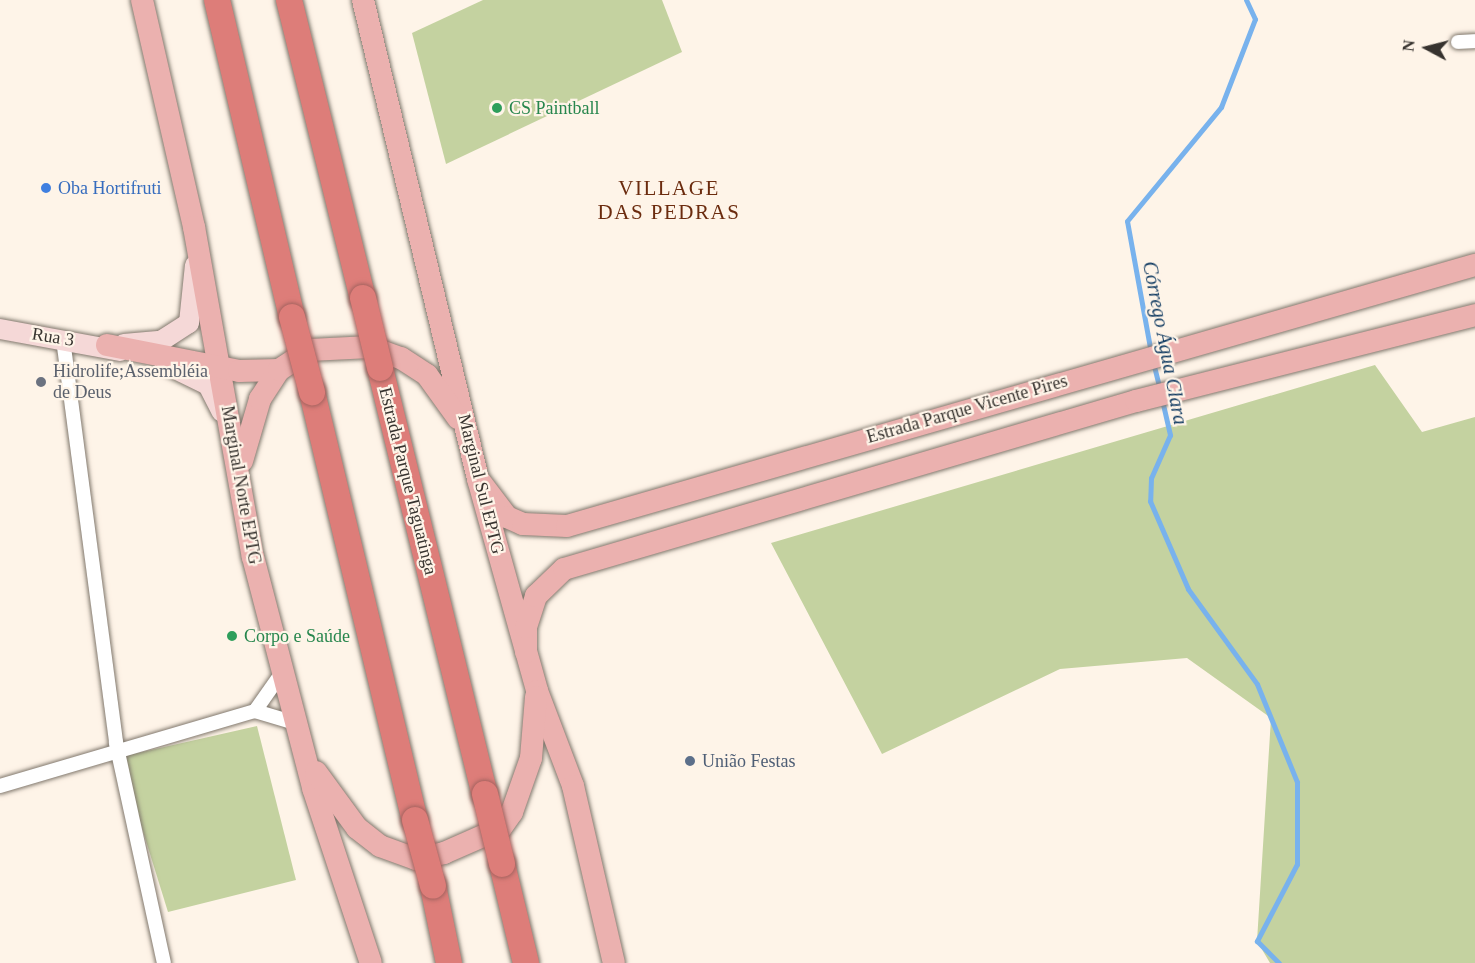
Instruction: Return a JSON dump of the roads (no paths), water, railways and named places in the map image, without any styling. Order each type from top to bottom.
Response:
[{"type":"highway","points":[[217,0],[292,317],[433,886],[449,963]]},
{"type":"highway","name":"Estrada Parque Taguatinga","points":[[289,0],[526,963]]},
{"type":"main road","name":"Marginal Norte EPTG","points":[[142,0],[194,227],[239,486],[281,674],[303,754],[371,963]]},
{"type":"main road","name":"Marginal Sul EPTG","points":[[363,0],[478,479],[537,691],[573,786],[614,963]]},
{"type":"main road","points":[[107,345],[161,341],[189,323],[194,227]]},
{"type":"main road","name":"Estrada Parque Vicente Pires","points":[[478,479],[507,517],[523,524],[567,526],[1183,345],[1475,265]]},
{"type":"main road","points":[[526,652],[526,627],[536,596],[564,569],[1136,401],[1475,315]]},
{"type":"main road","name":"Rua 3","points":[[0,329],[107,345]]},
{"type":"main road","points":[[107,345],[220,367],[279,370]]},
{"type":"main road","points":[[107,345],[197,376],[215,394],[232,440]]},
{"type":"main road","points":[[239,486],[246,434],[279,370],[310,350],[342,345],[401,357],[427,375],[450,402],[471,446]]},
{"type":"main road","points":[[303,754],[342,811],[380,846],[416,859],[444,853],[501,828],[512,812],[531,759],[537,691]]},
{"type":"street","points":[[1458,42],[1475,41]]},
{"type":"street","points":[[63,339],[118,750],[164,963]]},
{"type":"street","points":[[255,711],[281,674]]},
{"type":"street","points":[[0,786],[255,711],[295,723]]},
{"type":"waterway","name":"Córrego Água Clara","points":[[1151,353],[1127,221],[1221,107],[1255,19],[1246,0]]},
{"type":"waterway","name":"Córrego Água Clara","points":[[1153,362],[1160,391]]},
{"type":"waterway","name":"Córrego Água Clara","points":[[1162,400],[1170,435],[1151,478],[1150,501],[1188,589],[1257,684],[1297,782],[1297,864],[1257,941],[1279,963]]},
{"type":"place","name":"CS Paintball","points":[[497,108]]},
{"type":"place","name":"Oba Hortifruti","points":[[46,188]]},
{"type":"place","name":"Hidrolife;Assembléia de Deus","points":[[41,382]]},
{"type":"place","name":"Corpo e Saúde","points":[[232,636]]},
{"type":"place","name":"União Festas","points":[[690,761]]},
{"type":"district","name":"VILLAGE DAS PEDRAS","points":[[669,200]]}]
